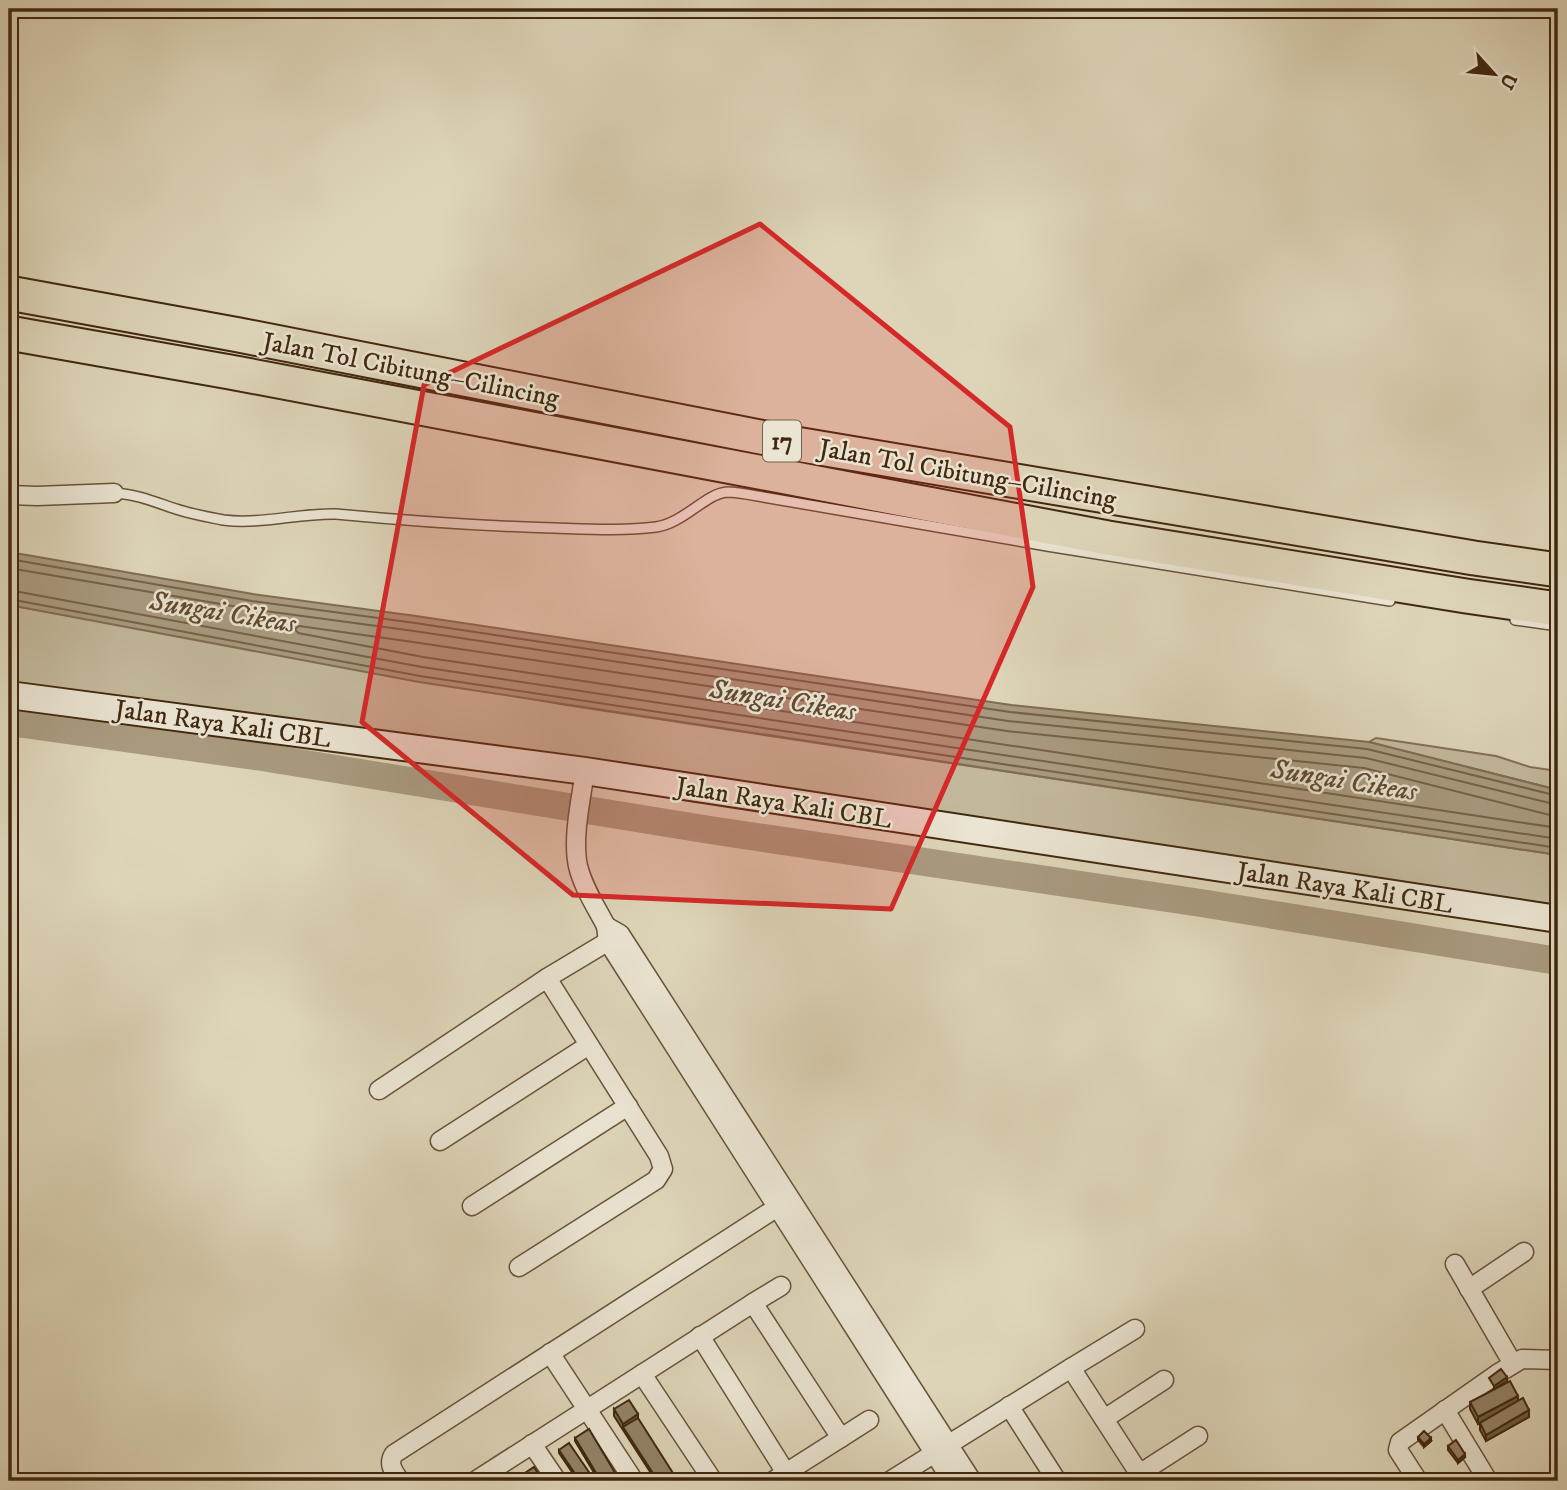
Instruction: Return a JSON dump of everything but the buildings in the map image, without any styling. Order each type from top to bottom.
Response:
[{"type":"highway","name":"Jalan Tol Cibitung–Cilincing","points":[[9,293],[796,444],[1460,556],[1558,570]]},
{"type":"highway","name":"Jalan Tol Cibitung–Cilincing","points":[[9,333],[230,372],[1108,538],[1558,609]]},
{"type":"main road","name":"Jalan Raya Kali CBL","points":[[9,695],[585,771],[1558,919]]},
{"type":"street","points":[[9,495],[114,492]]},
{"type":"street","points":[[585,771],[577,833],[578,865],[587,891],[941,1448],[972,1481]]},
{"type":"street","points":[[379,1090],[612,934]]},
{"type":"street","points":[[519,1267],[656,1180],[663,1169],[659,1156],[547,978]]},
{"type":"street","points":[[440,1140],[589,1045]]},
{"type":"street","points":[[472,1206],[628,1106]]},
{"type":"street","points":[[400,1481],[391,1464],[394,1454],[784,1203]]},
{"type":"street","points":[[1469,1289],[1524,1252]]},
{"type":"street","points":[[1455,1264],[1513,1364]]},
{"type":"street","points":[[476,1481],[781,1286]]},
{"type":"street","points":[[752,1303],[841,1438]]},
{"type":"street","points":[[890,1481],[1135,1329]]},
{"type":"street","points":[[700,1336],[779,1477],[869,1420]]},
{"type":"street","points":[[550,1353],[634,1481]]},
{"type":"street","points":[[1418,1481],[1398,1450],[1400,1442],[1521,1359],[1558,1360]]},
{"type":"street","points":[[1071,1368],[1141,1478],[1198,1436]]},
{"type":"street","points":[[642,1374],[713,1481]]},
{"type":"street","points":[[1104,1419],[1164,1380]]},
{"type":"street","points":[[1009,1406],[1057,1481]]},
{"type":"street","points":[[1445,1410],[1488,1481]]},
{"type":"street","points":[[532,1444],[556,1481]]},
{"type":"street","points":[[941,1448],[952,1481]]},
{"type":"lane","points":[[114,492],[226,520],[262,521],[316,513],[484,527],[634,528],[673,523],[714,496],[726,492],[1406,603]]},
{"type":"lane","points":[[1508,618],[1558,626]]},
{"type":"highlighted area","points":[[760,224],[1010,427],[1033,587],[891,909],[573,895],[362,722],[424,385]]},
{"type":"shaded area","points":[[9,605],[566,705],[1558,855],[1558,919],[9,692]]},
{"type":"shaded area","points":[[1376,738],[1496,756],[1530,767],[1558,771],[1558,790],[1369,742]]},
{"type":"water","name":"Sungai Cikeas","points":[[9,552],[253,594],[1011,705],[1369,742],[1558,790],[1558,855],[419,682],[9,605]]},
{"type":"waterway","points":[[9,722],[262,757],[710,830],[1201,903],[1558,961]]}]
